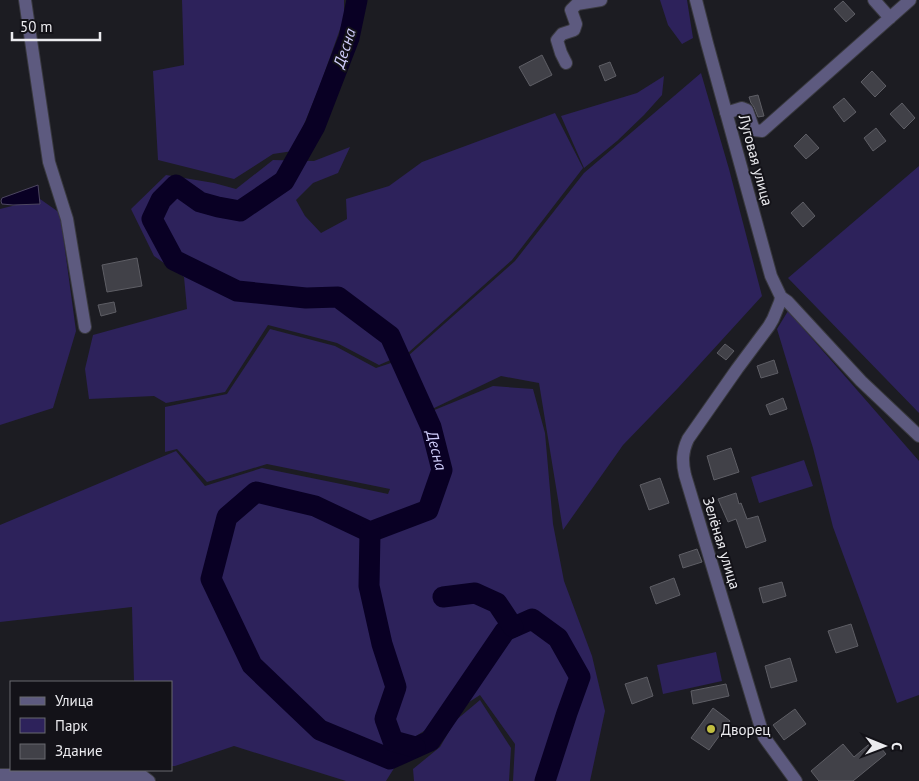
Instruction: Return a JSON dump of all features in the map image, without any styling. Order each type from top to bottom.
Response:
[{"type":"lane","points":[[25,0],[49,162],[66,219],[85,327]]},
{"type":"lane","points":[[566,63],[557,40],[562,34],[574,30],[576,24],[572,10],[577,4],[601,0]]},
{"type":"lane","name":"Луговая улица","points":[[696,0],[771,276],[781,297]]},
{"type":"lane","points":[[874,0],[890,18]]},
{"type":"lane","points":[[726,113],[742,108],[747,110],[754,130],[762,131],[910,0]]},
{"type":"lane","points":[[781,297],[788,302],[862,381],[919,436]]},
{"type":"lane","name":"Зелёная улица","points":[[781,297],[769,326],[688,440],[682,457],[685,475],[764,737],[796,781]]},
{"type":"lane","points":[[0,774],[141,775],[149,781]]},
{"type":"green space","points":[[182,0],[344,0],[344,18],[319,88],[293,151],[273,154],[234,179],[158,160],[153,71],[184,65]]},
{"type":"green space","points":[[660,0],[687,0],[693,38],[682,44],[668,25]]},
{"type":"green space","points":[[701,73],[729,169],[762,296],[623,445],[563,530],[539,383],[501,376],[430,410],[408,356],[515,261],[584,173]]},
{"type":"green space","points":[[664,76],[662,95],[617,141],[584,168],[561,116],[637,93]]},
{"type":"green space","points":[[555,113],[583,168],[512,260],[409,352],[379,365],[337,343],[268,325],[225,392],[166,403],[154,396],[89,399],[85,369],[93,335],[187,309],[184,277],[154,256],[131,209],[166,175],[214,183],[236,189],[273,160],[314,161],[350,147],[338,173],[313,183],[296,200],[305,216],[321,233],[347,219],[346,199],[389,186],[422,162]]},
{"type":"green space","points":[[919,166],[919,413],[788,278]]},
{"type":"green space","points":[[40,199],[60,213],[76,331],[53,408],[0,425],[0,209]]},
{"type":"green space","points":[[788,311],[919,461],[919,695],[897,703],[833,527],[813,448],[777,329]]},
{"type":"green space","points":[[270,329],[335,346],[376,368],[394,362],[421,417],[493,386],[533,389],[545,433],[553,524],[564,581],[592,656],[605,711],[590,781],[513,781],[515,744],[480,695],[413,738],[386,781],[346,781],[234,746],[172,766],[172,681],[134,681],[132,607],[0,622],[0,525],[176,451],[205,486],[262,468],[388,494],[390,489],[267,464],[207,482],[177,449],[165,452],[165,407],[227,394]]},
{"type":"green space","points":[[804,460],[813,486],[759,503],[751,477]]},
{"type":"green space","points":[[716,652],[722,681],[663,694],[657,665]]},
{"type":"green space","points":[[480,700],[511,748],[509,781],[414,781],[413,769],[440,747],[455,721]]},
{"type":"shaded area","points":[[38,185],[40,204],[2,204],[2,198]]},
{"type":"building","points":[[843,1],[855,14],[846,22],[834,9]]},
{"type":"building","points":[[542,55],[552,75],[530,86],[519,67]]},
{"type":"building","points":[[610,62],[616,76],[605,81],[599,66]]},
{"type":"building","points":[[872,71],[886,86],[875,97],[861,82]]},
{"type":"building","points":[[758,95],[764,116],[758,117],[749,97]]},
{"type":"building","points":[[844,98],[856,112],[844,122],[833,107]]},
{"type":"building","points":[[902,103],[915,118],[904,129],[890,114]]},
{"type":"building","points":[[876,128],[886,141],[873,151],[864,138]]},
{"type":"building","points":[[806,134],[819,148],[806,159],[794,146]]},
{"type":"building","points":[[803,202],[815,216],[803,227],[791,213]]},
{"type":"building","points":[[137,258],[142,286],[107,292],[102,265]]},
{"type":"building","points":[[114,302],[116,312],[101,316],[98,305]]},
{"type":"building","points":[[725,344],[734,351],[726,360],[717,353]]},
{"type":"building","points":[[774,360],[778,373],[761,378],[757,366]]},
{"type":"building","points":[[783,398],[787,409],[770,415],[766,405]]},
{"type":"building","points":[[731,448],[739,472],[714,480],[707,456]]},
{"type":"building","points":[[660,478],[669,503],[649,510],[640,485]]},
{"type":"building","points":[[736,493],[739,504],[741,503],[747,519],[758,516],[766,541],[746,548],[736,519],[728,522],[718,499]]},
{"type":"building","points":[[697,549],[702,562],[683,568],[679,555]]},
{"type":"building","points":[[674,578],[680,595],[656,604],[650,587]]},
{"type":"building","points":[[782,582],[786,596],[763,603],[759,588]]},
{"type":"building","points":[[851,624],[858,646],[836,653],[828,631]]},
{"type":"building","points":[[790,658],[797,681],[771,688],[765,666]]},
{"type":"building","points":[[647,677],[653,696],[632,704],[625,684]]},
{"type":"building","points":[[726,684],[729,696],[693,704],[691,691]]},
{"type":"building","name":"Дворец","points":[[713,708],[730,721],[709,750],[691,738]]},
{"type":"building","points":[[795,709],[806,724],[784,740],[773,725]]},
{"type":"building","points":[[874,740],[886,754],[853,781],[819,781],[811,771],[843,744],[854,757]]},
{"type":"waterway","name":"Десна","points":[[357,0],[349,38],[315,126],[284,181],[240,211],[200,202],[176,185],[161,200],[152,219],[174,260],[237,291],[306,298],[338,297],[390,336],[431,427],[442,470],[428,510],[370,532],[315,506],[256,492],[227,517],[211,579],[252,665],[320,730],[390,759],[430,741],[505,631],[532,619],[558,638],[580,677],[545,781]]},
{"type":"waterway","points":[[370,532],[369,586],[382,644],[396,687],[385,719],[393,741],[415,747]]},
{"type":"waterway","name":"Десна","points":[[443,597],[475,593],[497,603],[513,627]]},
{"type":"place","name":"Дворец","points":[[711,729]]}]
